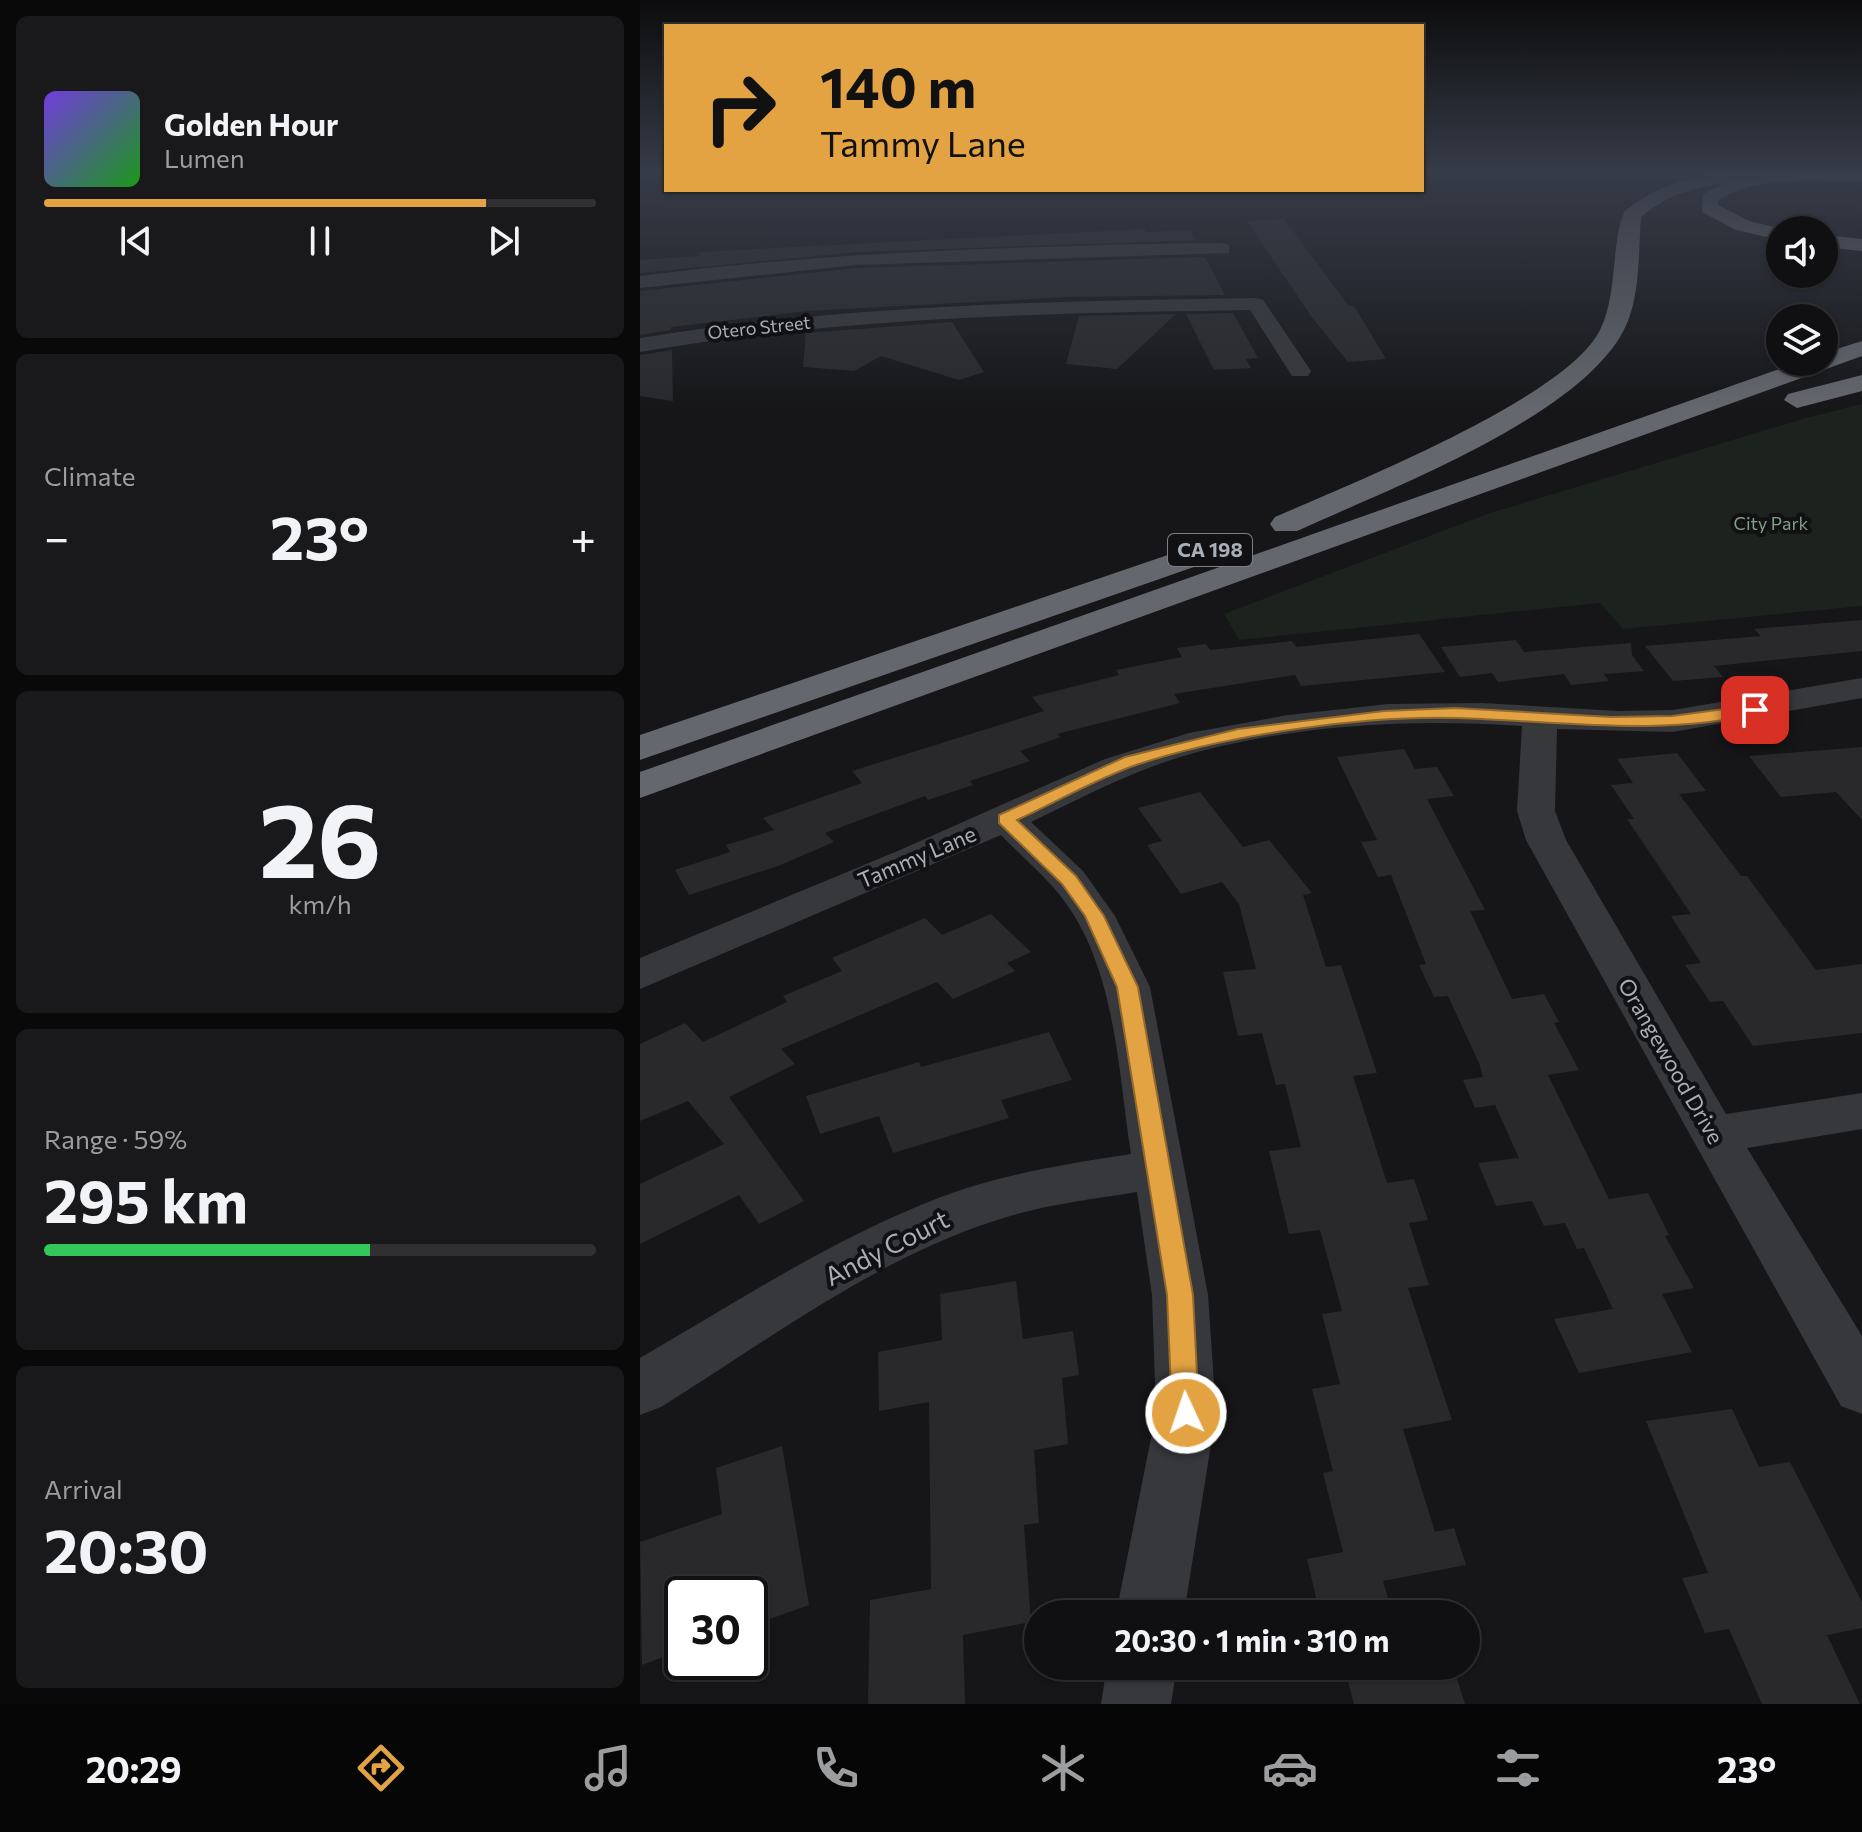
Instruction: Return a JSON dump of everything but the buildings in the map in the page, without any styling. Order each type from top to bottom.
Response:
[{"type":"highway","points":[[1286,524],[1450,447],[1543,397],[1587,363],[1608,337],[1616,318],[1626,252]]},
{"type":"highway","points":[[1838,333],[1862,325]]},
{"type":"highway","name":"CA 198","points":[[640,786],[1862,348]]},
{"type":"highway","name":"CA 198","points":[[640,748],[1766,358]]},
{"type":"highway","points":[[1467,491],[1566,467],[1862,383]]},
{"type":"street","points":[[640,282],[773,267],[947,256],[1123,252]]},
{"type":"street","points":[[1224,252],[1300,371]]},
{"type":"street","name":"Otero Street","points":[[640,345],[734,337],[879,318],[1006,317],[1256,304]]},
{"type":"street","name":"Tammy Lane","points":[[640,975],[1006,819],[1131,761],[1225,736],[1384,715],[1455,713],[1611,722],[1672,721],[1727,715],[1862,688]]},
{"type":"street","name":"Orangewood Drive","points":[[1540,717],[1536,811],[1546,840],[1713,1135],[1862,1388]]},
{"type":"street","points":[[1006,819],[1069,880],[1094,916],[1128,987],[1180,1295],[1186,1413],[1153,1600]]},
{"type":"street","points":[[1713,1135],[1862,1111]]},
{"type":"street","name":"Andy Court","points":[[640,1389],[856,1259],[962,1211],[1042,1187],[1159,1169]]},
{"type":"street","points":[[1136,1704],[1140,1680]]},
{"type":"green space","name":"City Park","points":[[1862,404],[1862,606],[1623,629],[1600,603],[1239,640],[1224,614],[1490,513]]},
{"type":"route","points":[[1186,1413],[1180,1295],[1128,987],[1094,916],[1069,880],[1006,819],[1131,761],[1184,745],[1238,734],[1384,715],[1455,713],[1611,722],[1672,721],[1755,710]]}]
